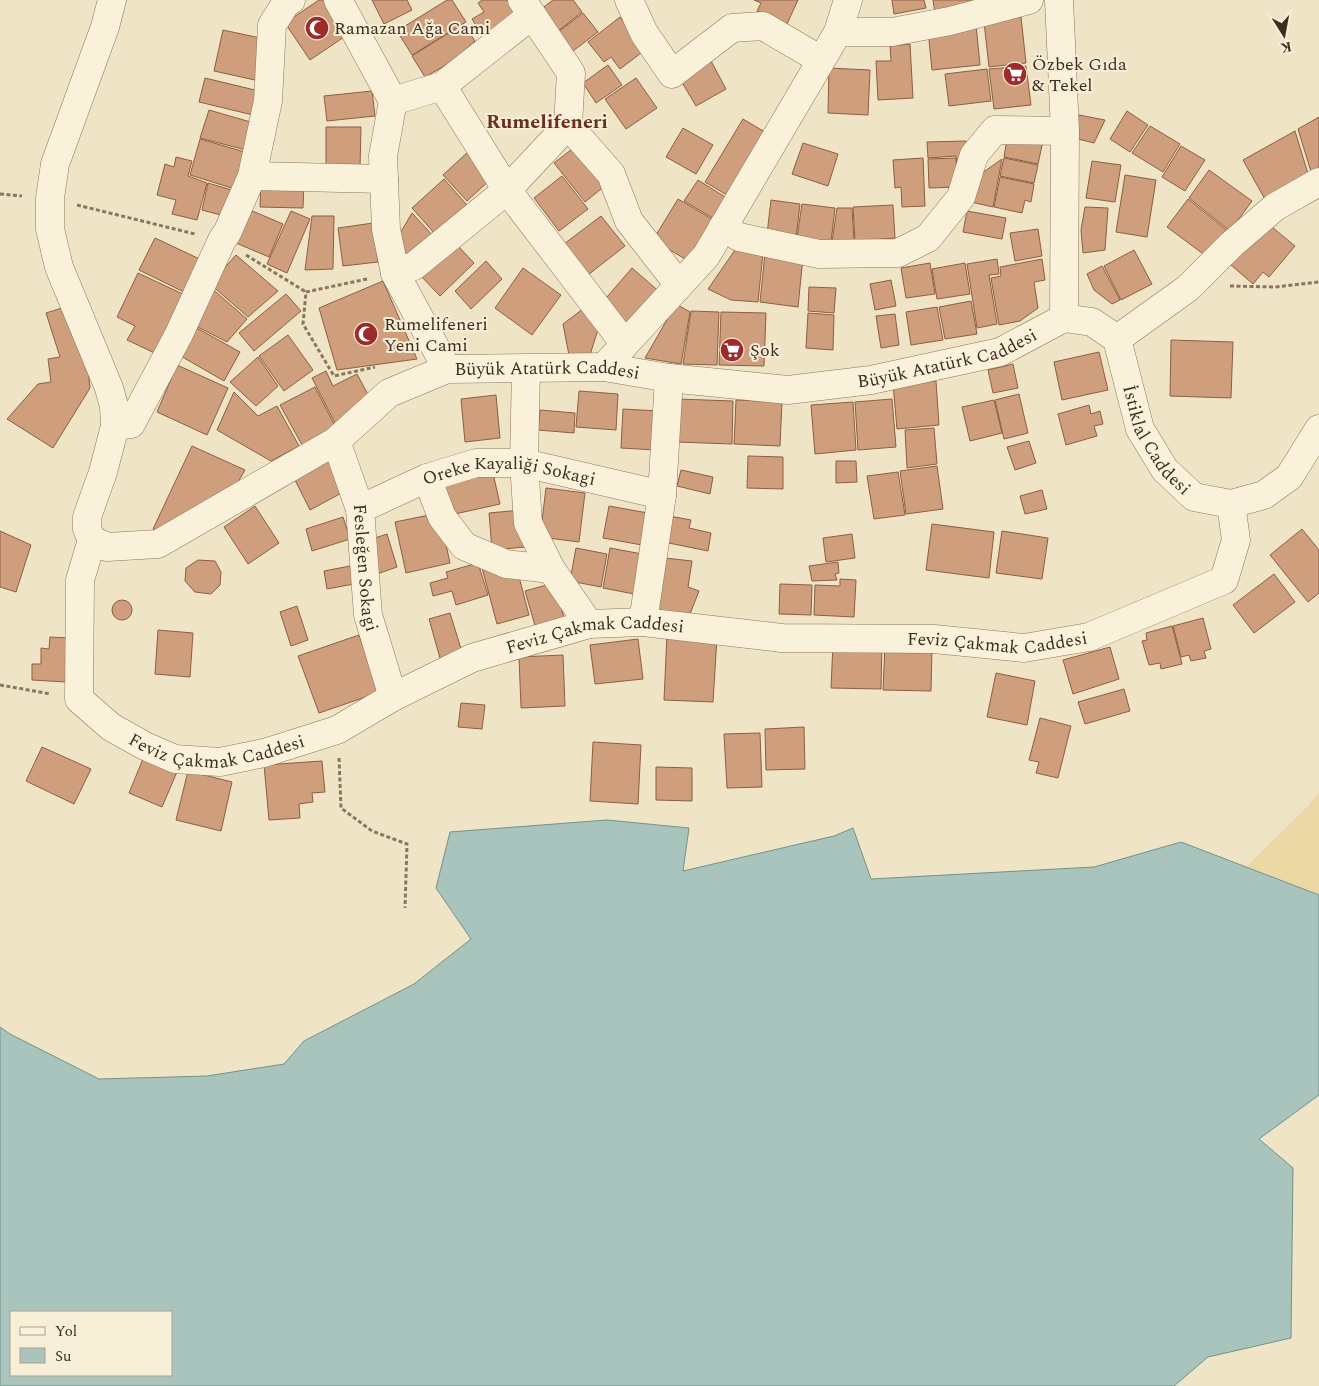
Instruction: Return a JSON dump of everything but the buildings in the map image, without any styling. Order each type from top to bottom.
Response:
[{"type":"street","points":[[79,699],[80,580],[89,528],[115,426],[114,406],[109,388],[59,267],[50,229],[50,198],[55,164],[105,27],[112,0]]},
{"type":"street","points":[[115,426],[131,424],[179,334],[252,176],[268,101],[272,25],[286,3],[291,0]]},
{"type":"street","points":[[338,0],[393,101],[383,156],[386,229],[395,273],[447,369]]},
{"type":"street","points":[[629,0],[644,33],[672,74],[732,28],[763,26],[821,60]]},
{"type":"street","points":[[604,367],[706,256],[838,32],[848,0]]},
{"type":"street","points":[[838,32],[892,32],[950,21],[1029,0]]},
{"type":"street","points":[[1059,0],[1065,130],[1064,318],[1092,322],[1116,339],[1188,288],[1232,244],[1275,207],[1319,182]]},
{"type":"street","points":[[393,101],[442,86],[527,8],[571,73],[568,125],[507,190],[414,266],[395,273]]},
{"type":"street","points":[[442,86],[507,190],[625,344]]},
{"type":"street","points":[[568,125],[611,174],[629,221],[679,285]]},
{"type":"street","points":[[724,227],[739,237],[819,254],[898,253],[928,238],[961,197],[974,155],[995,130],[1065,130]]},
{"type":"street","points":[[252,176],[384,179]]},
{"type":"street","name":"Büyük Atatürk Caddesi","points":[[89,528],[106,547],[158,544],[336,441],[389,393],[447,369],[604,367],[669,378],[788,390],[871,380],[1000,352],[1064,318]]},
{"type":"street","name":"İstiklal Caddesi","points":[[1116,339],[1140,429],[1165,470],[1194,497],[1231,504],[1264,495],[1290,478],[1319,429]]},
{"type":"street","points":[[526,368],[524,462],[528,524],[551,569],[589,624]]},
{"type":"street","points":[[643,622],[662,494],[669,378]]},
{"type":"street","name":"Fesleğen Sokagi","points":[[336,441],[360,509],[368,615],[393,697]]},
{"type":"street","name":"Oreke Kayaliği Sokagi","points":[[360,509],[427,478],[476,463],[524,462],[662,494]]},
{"type":"street","points":[[427,478],[442,518],[464,546],[506,564],[551,569]]},
{"type":"street","name":"Feviz Çakmak Caddesi","points":[[79,699],[111,727],[145,746],[176,759],[220,762],[264,753],[338,730],[393,697],[472,658],[589,624],[643,622],[782,638],[934,639],[1024,648],[1089,637],[1224,580],[1236,540],[1231,504]]},
{"type":"path","points":[[0,194],[50,198],[222,240],[306,292],[395,273]]},
{"type":"path","points":[[1222,286],[1275,287],[1319,282]]},
{"type":"path","points":[[306,292],[303,324],[334,376],[377,367],[389,393]]},
{"type":"path","points":[[0,685],[79,699]]},
{"type":"path","points":[[338,730],[341,808],[372,831],[407,844],[405,908]]},
{"type":"sand","points":[[1319,791],[1319,895],[1246,867],[1310,804]]},
{"type":"water","points":[[607,820],[689,828],[683,871],[834,836],[853,828],[871,879],[1094,867],[1181,842],[1319,895],[1319,1095],[1259,1139],[1293,1168],[1291,1338],[1208,1357],[1174,1386],[0,1386],[0,1027],[10,1034],[99,1079],[207,1076],[284,1064],[304,1041],[414,984],[471,939],[436,888],[450,832]]},
{"type":"place","name":"Ramazan Ağa Cami","points":[[317,28]]},
{"type":"place","name":"Özbek Gıda & Tekel","points":[[1015,74]]},
{"type":"place","name":"Rumelifeneri Yeni Cami","points":[[366,334]]},
{"type":"place","name":"Şok","points":[[732,350]]},
{"type":"district","name":"Rumelifeneri","points":[[547,122]]}]
